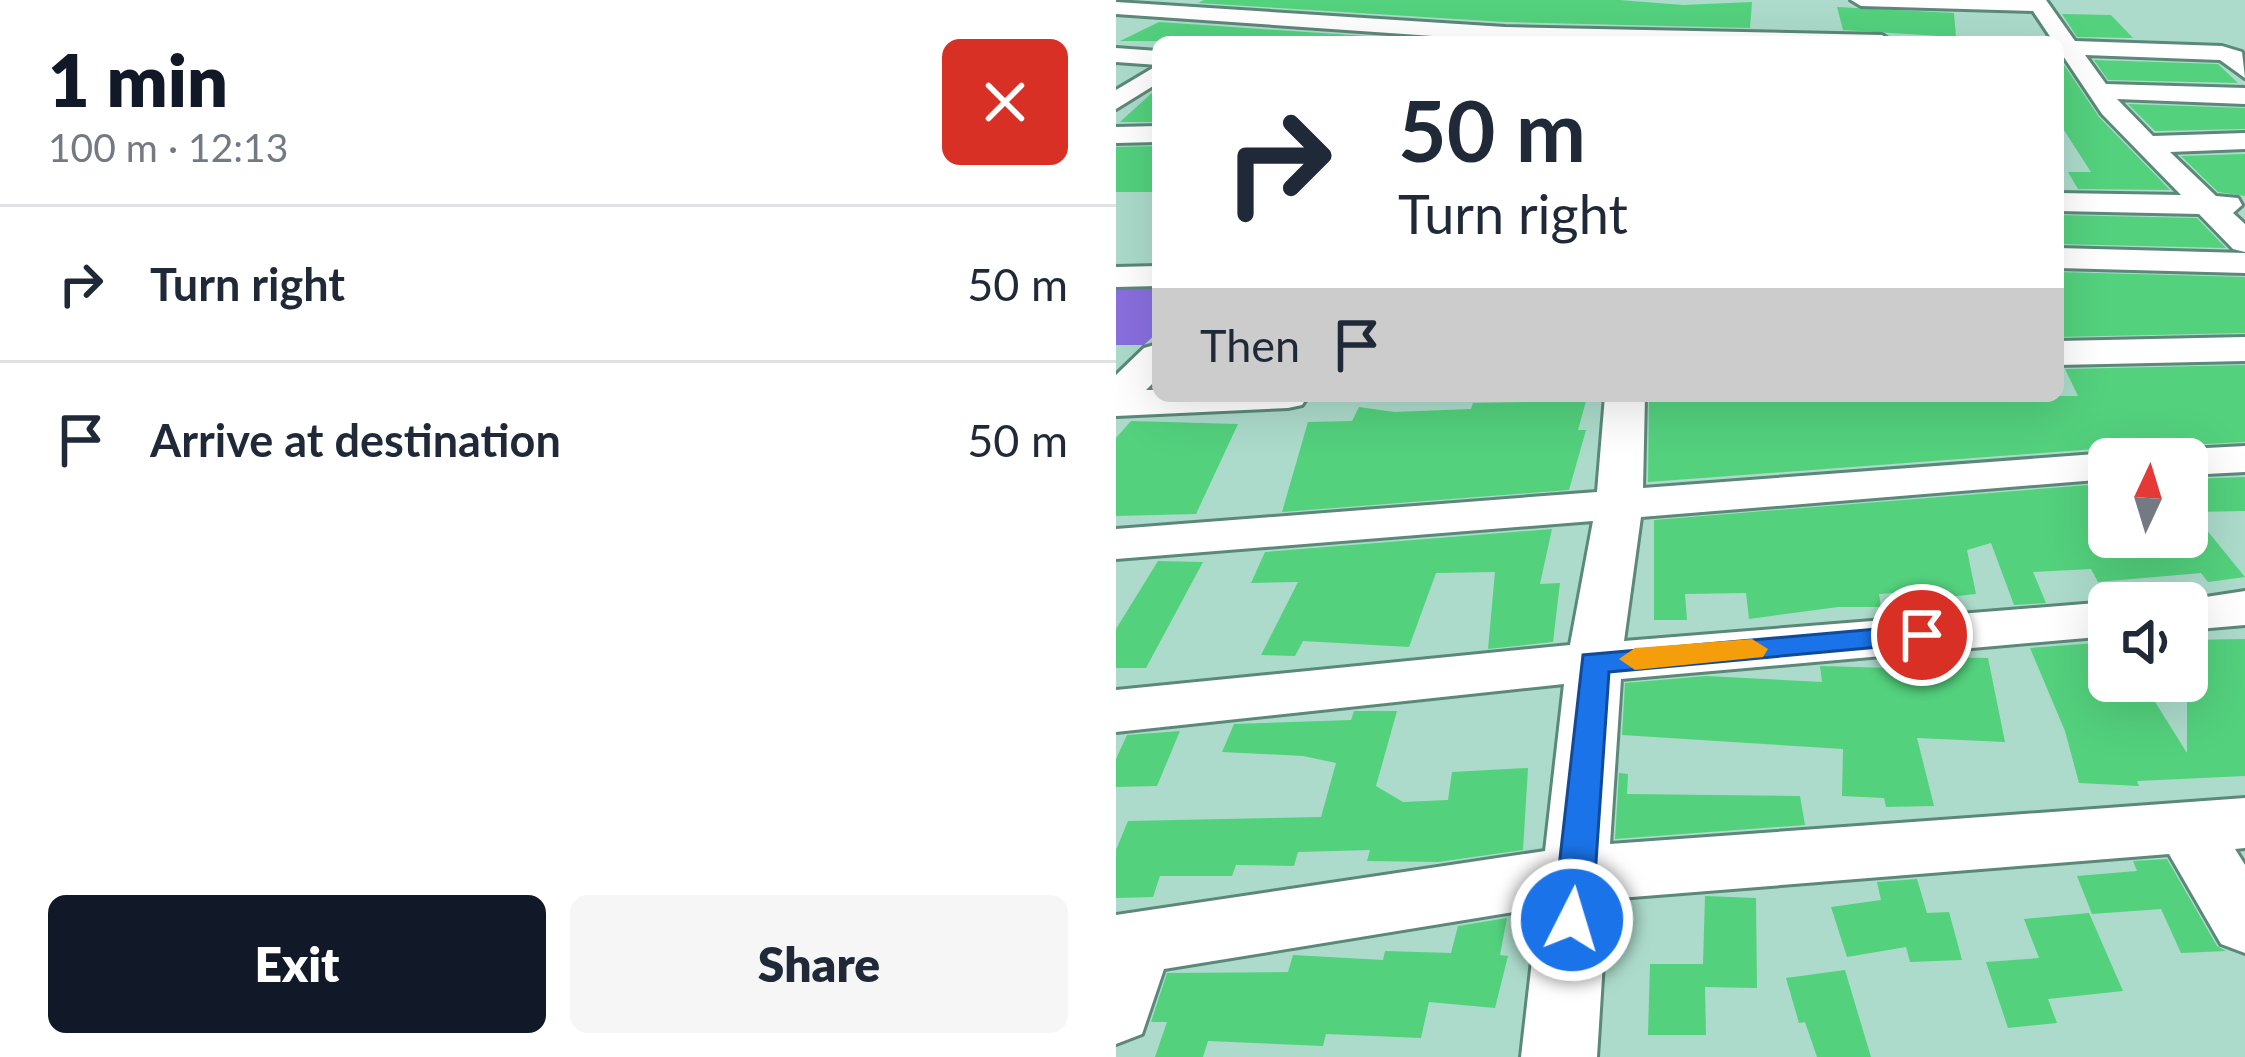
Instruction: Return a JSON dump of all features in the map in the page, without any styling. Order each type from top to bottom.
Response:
[{"type":"street","points":[[1214,36],[1272,0]]},
{"type":"street","points":[[1861,0],[2037,2],[2055,36]]},
{"type":"street","points":[[1116,8],[1506,31],[1761,36]]},
{"type":"street","points":[[2064,47],[2170,51],[2190,73],[2245,73]]},
{"type":"street","points":[[2064,52],[2094,103],[2149,144],[2245,242]]},
{"type":"street","points":[[1116,55],[1152,69]]},
{"type":"street","points":[[1116,101],[1152,74]]},
{"type":"street","points":[[2094,103],[2245,96]]},
{"type":"street","points":[[1116,135],[1152,134]]},
{"type":"street","points":[[2149,144],[2245,141]]},
{"type":"street","points":[[2064,202],[2245,205]]},
{"type":"street","points":[[2064,258],[2245,263]]},
{"type":"street","points":[[1116,277],[1152,276]]},
{"type":"street","points":[[2064,353],[2245,349]]},
{"type":"street","points":[[1116,400],[1152,362]]},
{"type":"street","points":[[1116,400],[1152,399]]},
{"type":"street","points":[[1559,1057],[1594,662],[1619,507],[1625,402]]},
{"type":"street","points":[[2208,461],[2245,459]]},
{"type":"street","points":[[1116,544],[2088,468]]},
{"type":"street","points":[[2208,611],[2245,608]]},
{"type":"street","points":[[1116,711],[1594,662],[2088,622]]},
{"type":"street","points":[[1116,1010],[1126,944],[1577,874],[2215,824],[2245,923]]},
{"type":"shaded area","points":[[1116,284],[1152,284],[1152,338],[1144,345],[1116,345]]},
{"type":"building","points":[[1752,2],[1750,28],[1505,22],[1198,3]]},
{"type":"building","points":[[1837,7],[1954,13],[1956,36],[1940,36],[1843,30]]},
{"type":"building","points":[[2062,14],[2111,15],[2133,38],[2077,37]]},
{"type":"building","points":[[1159,22],[1366,36],[1152,36],[1152,41],[1120,41]]},
{"type":"building","points":[[2094,60],[2218,64],[2238,83],[2108,80]]},
{"type":"building","points":[[2064,65],[2099,117],[2170,190],[2078,189],[2068,172],[2091,172],[2064,130]]},
{"type":"building","points":[[1152,93],[1152,122],[1120,122]]},
{"type":"building","points":[[2128,104],[2245,108],[2245,129],[2155,131]]},
{"type":"building","points":[[1152,146],[1152,192],[1116,192],[1116,147]]},
{"type":"building","points":[[2245,154],[2245,196],[2218,192],[2181,156]]},
{"type":"building","points":[[2064,215],[2197,218],[2226,248],[2064,244]]},
{"type":"building","points":[[2064,272],[2245,277],[2245,333],[2064,337]]},
{"type":"building","points":[[2245,365],[2245,442],[2088,438],[2088,450],[1648,482],[1649,402],[2064,402],[2064,396],[2078,396],[2065,369]]},
{"type":"building","points":[[1586,402],[1578,430],[1586,430],[1569,490],[1282,512],[1308,422],[1352,421],[1359,407],[1394,412],[1471,409],[1473,403]]},
{"type":"building","points":[[1131,421],[1238,424],[1196,514],[1116,516],[1116,438]]},
{"type":"building","points":[[2245,477],[2245,511],[2208,512],[2208,478]]},
{"type":"building","points":[[2088,485],[2088,558],[2208,558],[2208,532],[2245,577],[2208,582],[2201,573],[2098,582],[2091,569],[2033,572],[2046,603],[2014,605],[1991,543],[1967,550],[1976,594],[1948,597],[1943,589],[1879,594],[1881,607],[1838,607],[1749,619],[1746,593],[1685,594],[1687,620],[1654,620],[1654,520]]},
{"type":"building","points":[[1552,529],[1540,584],[1560,583],[1553,642],[1488,649],[1495,572],[1436,573],[1409,647],[1303,641],[1295,656],[1261,655],[1298,582],[1251,583],[1265,552]]},
{"type":"building","points":[[1158,561],[1203,562],[1146,668],[1116,668],[1116,629]]},
{"type":"building","points":[[2245,639],[2245,776],[2137,781],[2139,786],[2079,783],[2065,731],[2030,648],[2088,644],[2088,702],[2155,702],[2187,753],[2187,702],[2208,702],[2208,640]]},
{"type":"building","points":[[1925,657],[1988,658],[2005,742],[1917,738],[1934,806],[1886,807],[1884,798],[1842,796],[1843,749],[1622,735],[1625,683],[1706,676],[1822,682],[1820,666],[1927,669]]},
{"type":"building","points":[[1354,711],[1397,711],[1376,786],[1403,802],[1448,800],[1452,772],[1528,768],[1523,850],[1438,862],[1367,861],[1370,850],[1298,852],[1294,866],[1236,865],[1232,876],[1160,876],[1153,897],[1116,898],[1116,850],[1128,821],[1321,817],[1336,763],[1303,756],[1222,752],[1234,724],[1351,720]]},
{"type":"building","points":[[1180,731],[1157,786],[1116,787],[1116,759],[1127,735]]},
{"type":"building","points":[[1619,773],[1628,774],[1627,794],[1800,796],[1805,825],[1615,839]]},
{"type":"building","points":[[2167,859],[2217,946],[2226,951],[2181,953],[2161,909],[2092,914],[2077,876],[2137,871],[2133,861]]},
{"type":"building","points":[[1917,879],[1927,913],[1949,912],[1962,960],[1910,962],[1906,947],[1847,957],[1831,907],[1881,900],[1877,882]]},
{"type":"building","points":[[1705,896],[1756,898],[1757,988],[1705,987],[1706,1035],[1648,1035],[1650,964],[1703,964]]},
{"type":"building","points":[[2089,913],[2123,991],[2048,999],[2057,1023],[2008,1028],[1986,962],[2039,958],[2024,919]]},
{"type":"building","points":[[1507,918],[1500,955],[1508,956],[1495,1008],[1429,1002],[1421,1038],[1326,1034],[1323,1046],[1208,1041],[1203,1057],[1155,1057],[1167,1022],[1151,1022],[1167,973],[1288,972],[1293,955],[1383,960],[1385,951],[1451,953],[1458,926]]},
{"type":"building","points":[[1845,970],[1871,1057],[1817,1057],[1805,1022],[1799,1023],[1786,978]]},
{"type":"slow traffic","points":[[1635,659],[1752,649]]},
{"type":"route","points":[[1572,920],[1594,662],[1922,635]]}]
